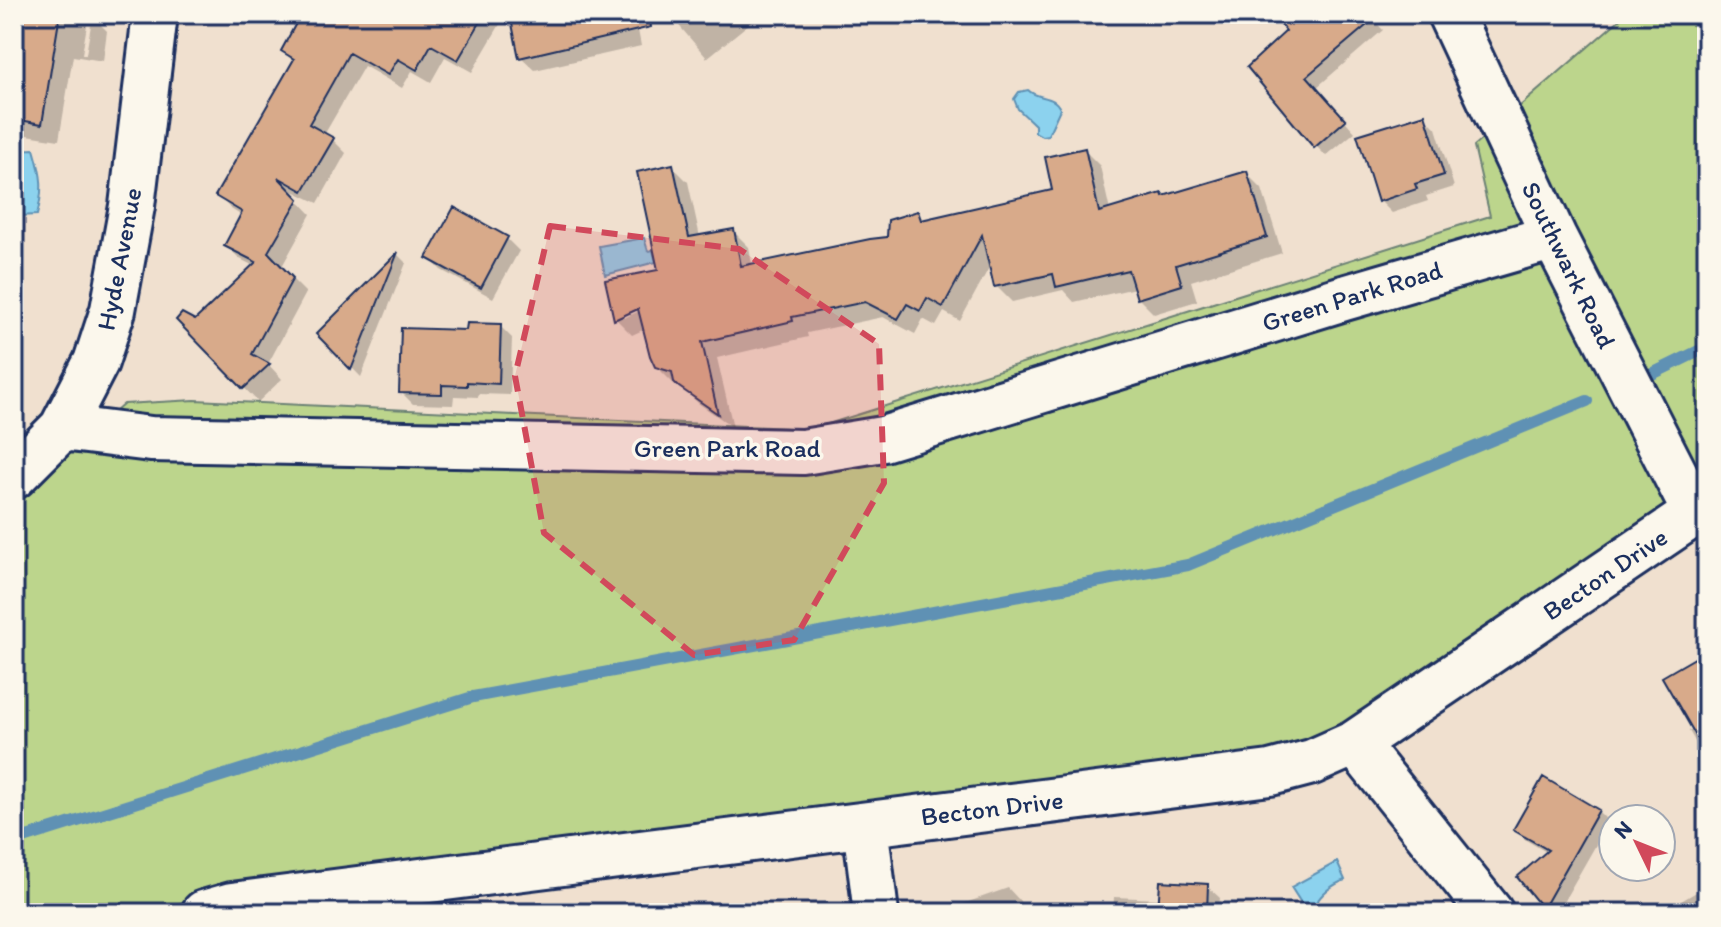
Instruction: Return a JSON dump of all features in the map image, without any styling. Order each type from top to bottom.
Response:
[{"type":"street","name":"Hyde Avenue","points":[[14,476],[62,428],[96,362],[113,310],[132,206],[155,14]]},
{"type":"street","name":"Southwark Road","points":[[1450,14],[1554,237],[1701,509]]},
{"type":"street","name":"Green Park Road","points":[[62,428],[151,439],[803,452],[883,439],[1554,237]]},
{"type":"street","name":"Becton Drive","points":[[204,913],[232,905],[1270,773],[1312,762],[1355,743],[1701,509]]},
{"type":"street","points":[[1355,743],[1491,913]]},
{"type":"street","points":[[865,825],[876,913]]},
{"type":"highlighted area","points":[[550,226],[739,249],[879,344],[884,483],[794,640],[694,655],[544,533],[515,376]]},
{"type":"green space","points":[[1626,14],[1707,14],[1707,485],[1350,724],[1296,746],[941,799],[275,878],[150,913],[14,913],[14,501],[124,404],[195,400],[812,429],[1490,216],[1474,146]]},
{"type":"water","points":[[1028,90],[1054,101],[1060,109],[1048,135],[1035,132],[1035,125],[1018,109],[1014,99],[1019,92]]},
{"type":"water","points":[[34,149],[41,182],[37,215],[18,216],[14,152]]},
{"type":"water","points":[[644,238],[648,251],[653,250],[656,262],[605,275],[599,246]]},
{"type":"water","points":[[1337,862],[1345,880],[1328,890],[1315,905],[1303,906],[1291,887]]},
{"type":"building","points":[[14,14],[60,14],[42,124],[14,119]]},
{"type":"building","points":[[301,14],[485,14],[458,60],[431,45],[417,70],[398,59],[388,75],[349,53],[309,124],[334,138],[303,191],[278,177],[299,199],[268,252],[293,278],[252,354],[270,364],[243,389],[176,320],[182,313],[195,320],[256,262],[224,246],[242,212],[215,196],[294,59],[281,51]]},
{"type":"building","points":[[510,14],[649,14],[651,27],[519,58]]},
{"type":"building","points":[[1272,14],[1380,14],[1307,76],[1346,120],[1314,148],[1247,67],[1286,31]]},
{"type":"building","points":[[1425,114],[1444,175],[1415,184],[1417,189],[1378,202],[1357,135]]},
{"type":"building","points":[[1085,148],[1099,212],[1247,171],[1267,237],[1176,265],[1182,285],[1137,299],[1128,270],[1056,287],[1053,274],[994,287],[982,235],[943,307],[927,298],[920,311],[907,304],[898,319],[865,302],[792,317],[793,321],[702,342],[718,414],[679,387],[674,382],[672,372],[655,367],[638,309],[614,320],[605,280],[658,270],[637,172],[673,164],[689,237],[734,229],[741,266],[887,237],[888,220],[918,211],[921,220],[1052,190],[1045,157]]},
{"type":"building","points":[[454,207],[508,237],[481,288],[426,258]]},
{"type":"building","points":[[398,252],[351,370],[316,334]]},
{"type":"building","points":[[467,323],[501,324],[499,384],[467,382],[467,386],[442,385],[442,394],[399,393],[401,328],[466,330]]},
{"type":"building","points":[[1707,651],[1707,755],[1662,677]]},
{"type":"building","points":[[1543,777],[1597,809],[1543,909],[1517,877],[1548,850],[1513,830]]},
{"type":"building","points":[[1160,881],[1208,884],[1207,913],[1158,913]]},
{"type":"waterway","points":[[1654,373],[1707,347]]},
{"type":"waterway","points":[[14,841],[473,697],[1188,565],[1587,401]]}]
